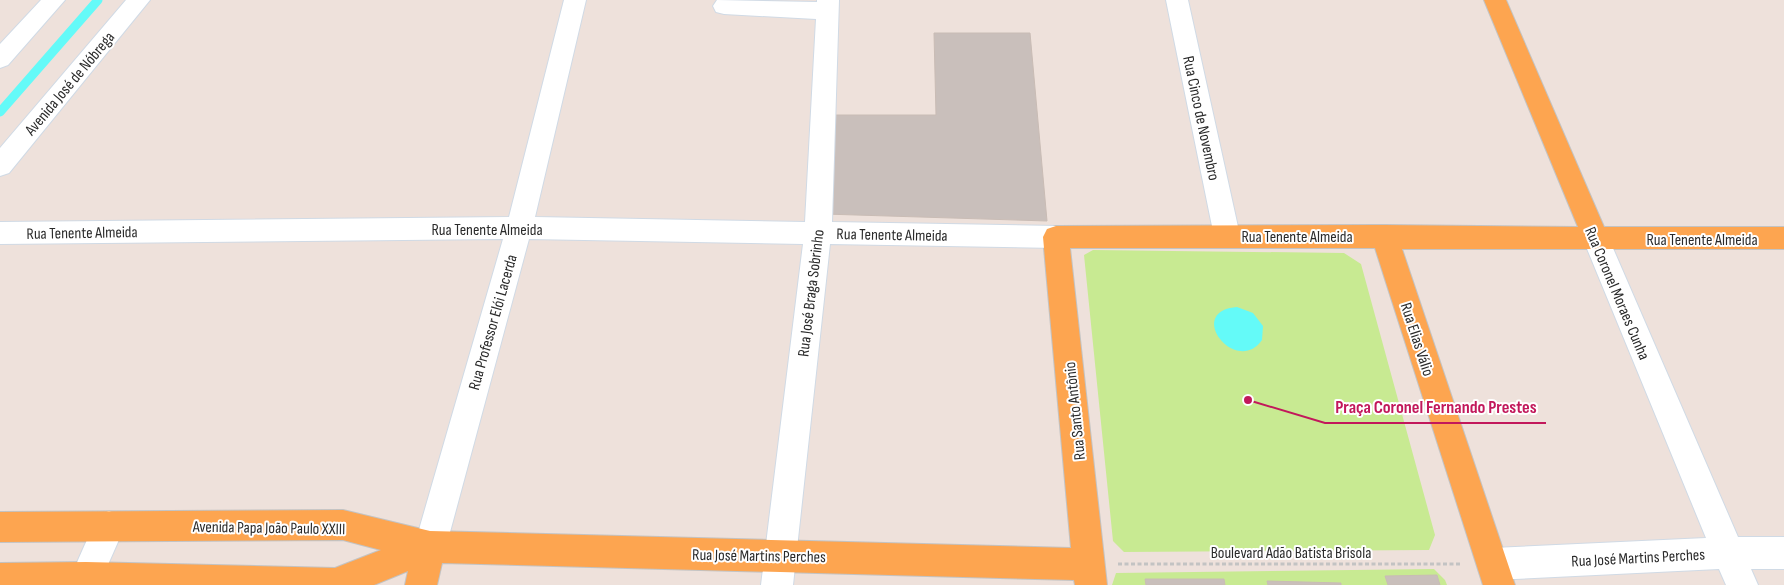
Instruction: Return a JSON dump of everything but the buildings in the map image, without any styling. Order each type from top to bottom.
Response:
[{"type":"main road","name":"Rua Coronel Moraes Cunha","points":[[1496,0],[1596,239]]},
{"type":"main road","name":"Rua Elias Válio","points":[[1384,236],[1496,574]]},
{"type":"main road","name":"Rua Tenente Almeida","points":[[1056,237],[1784,238]]},
{"type":"main road","name":"Rua Santo Antônio","points":[[1056,237],[1090,575]]},
{"type":"main road","name":"Avenida Papa João Paulo XXIII","points":[[0,527],[343,525],[430,547]]},
{"type":"main road","name":"Rua José Martins Perches","points":[[430,547],[778,570],[1090,575]]},
{"type":"main road","points":[[0,579],[85,582],[335,584],[430,547]]},
{"type":"main road","name":"Rua Professor Elói Lacerda","points":[[421,585],[430,547]]},
{"type":"street","points":[[0,59],[54,0]]},
{"type":"street","name":"Avenida José de Nóbrega","points":[[0,166],[138,0]]},
{"type":"street","name":"Rua Professor Elói Lacerda","points":[[430,547],[519,228],[575,0]]},
{"type":"street","name":"Rua Cinco de Novembro","points":[[1177,0],[1227,236]]},
{"type":"street","points":[[724,6],[827,6]]},
{"type":"street","name":"Rua José Braga Sobrinho","points":[[778,570],[818,233],[827,6]]},
{"type":"street","name":"Rua Tenente Almeida","points":[[0,233],[519,228],[1056,237]]},
{"type":"street","name":"Rua Coronel Moraes Cunha","points":[[1596,239],[1742,585]]},
{"type":"street","points":[[85,582],[109,526]]},
{"type":"street","name":"Rua José Martins Perches","points":[[1496,574],[1729,553],[1784,553]]},
{"type":"path","name":"Boulevard Adão Batista Brisola","points":[[1090,575],[1496,574]]},
{"type":"green space","points":[[1093,250],[1344,253],[1361,264],[1435,535],[1429,550],[1124,552],[1113,541],[1084,255]]},
{"type":"green space","points":[[1434,569],[1445,580],[1447,585],[1112,585],[1116,573]]},
{"type":"water","points":[[1237,307],[1253,313],[1263,326],[1262,340],[1251,349],[1240,351],[1229,347],[1220,339],[1215,329],[1215,319],[1222,311]]},
{"type":"waterway","points":[[0,112],[98,0]]},
{"type":"place","name":"Praça Coronel Fernando Prestes","points":[[1248,400]]}]
